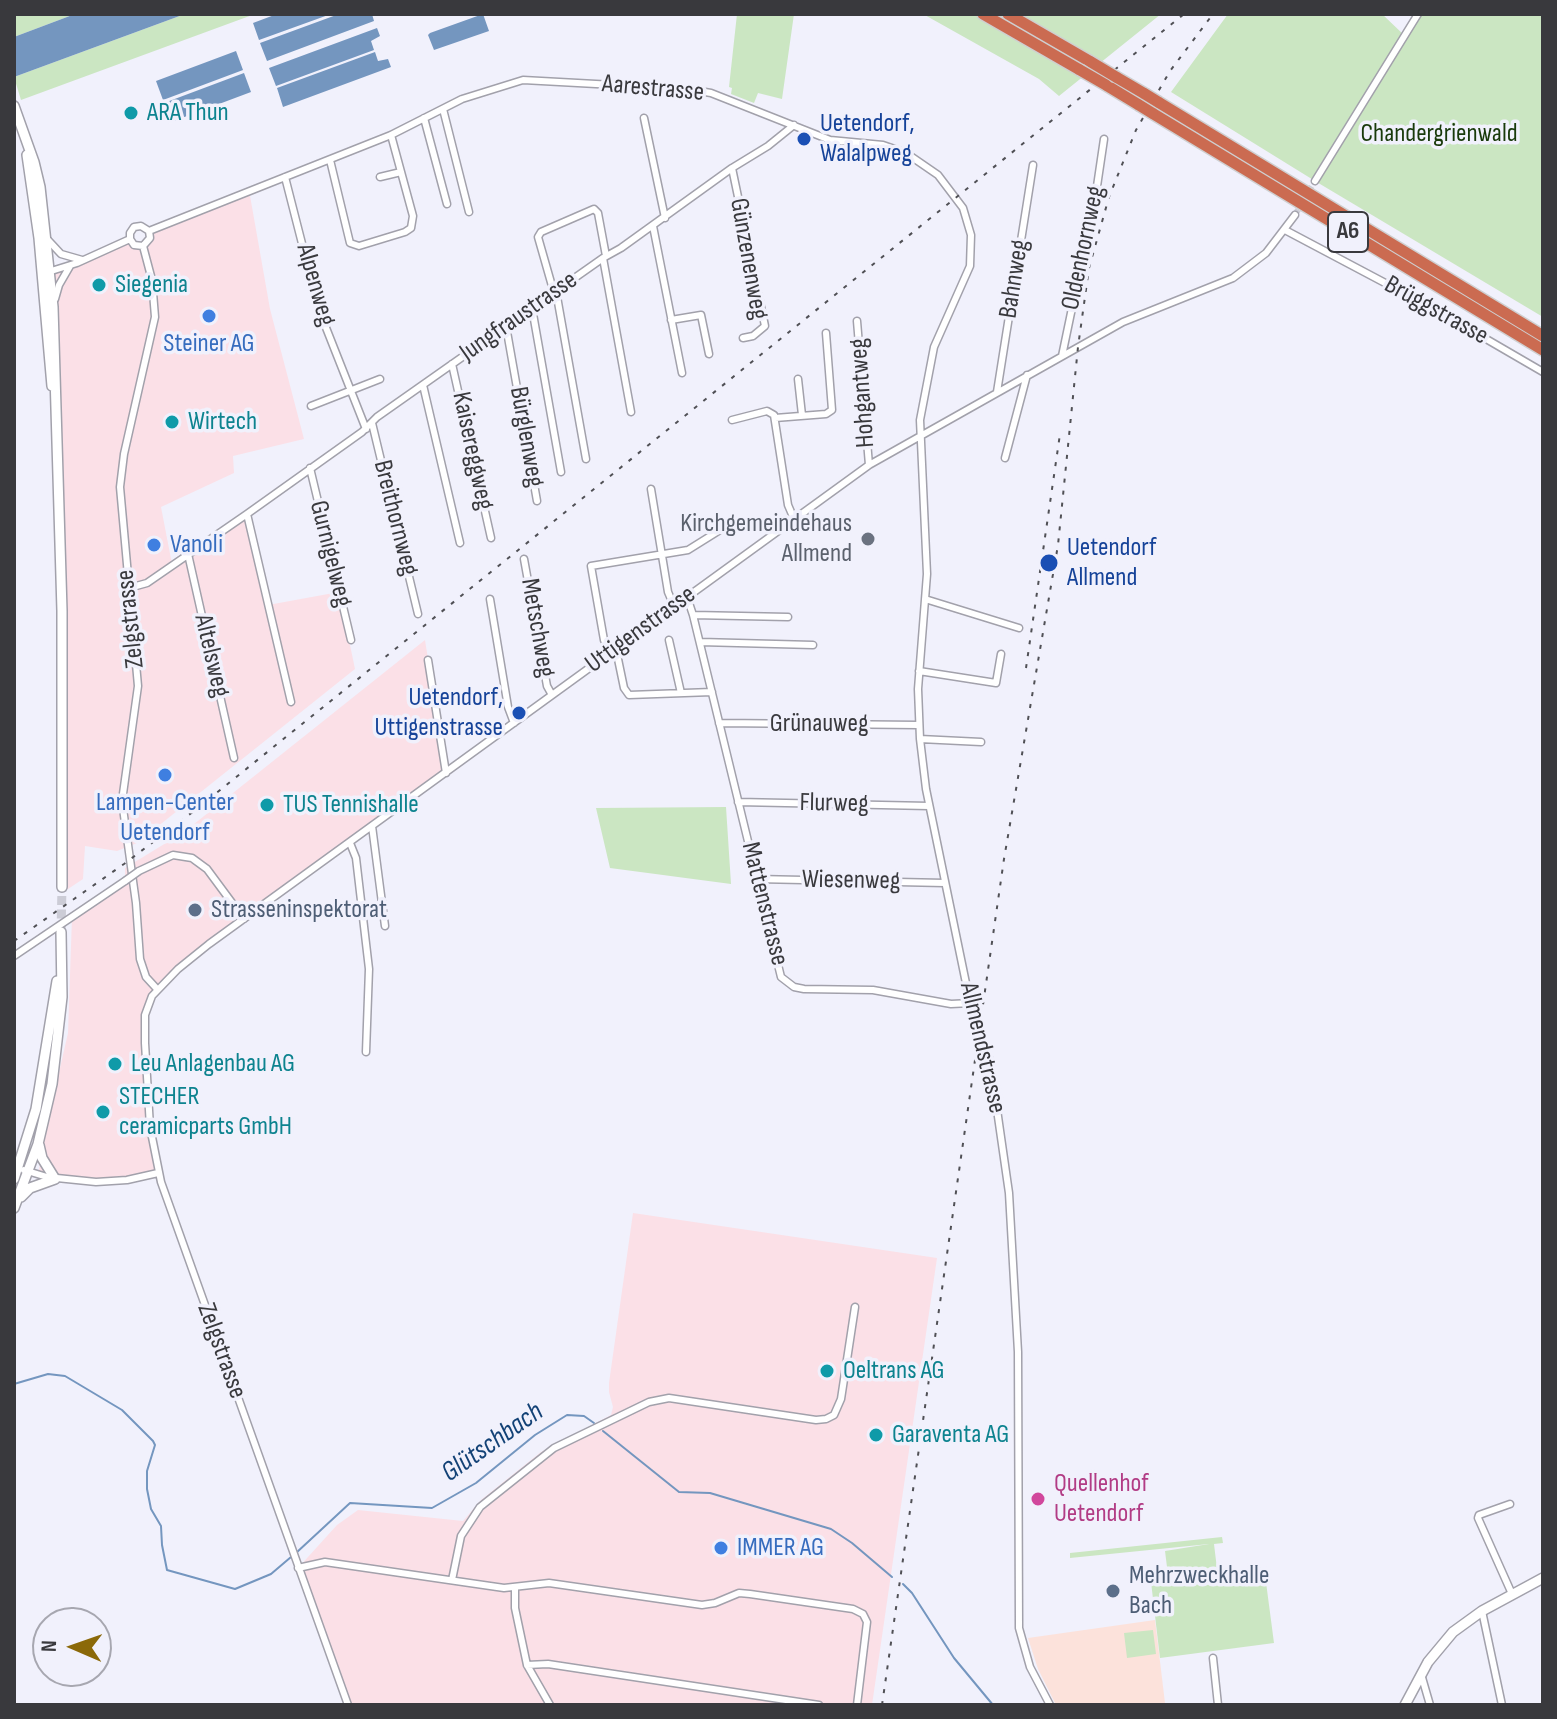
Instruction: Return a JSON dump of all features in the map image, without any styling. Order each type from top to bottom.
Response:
[{"type":"highway","name":"A6","points":[[983,14],[1106,85],[1142,100],[1543,350]]},
{"type":"highway","name":"A6","points":[[1008,14],[1116,77],[1142,100]]},
{"type":"highway","name":"A6","points":[[1155,108],[1543,336]]},
{"type":"main road","points":[[14,106],[38,174],[48,240],[46,272],[50,376],[55,402]]},
{"type":"main road","points":[[26,139],[53,307],[57,361],[55,402],[62,597],[62,887]]},
{"type":"main road","points":[[14,1179],[23,1170],[39,1142],[56,1056],[62,997],[61,932]]},
{"type":"main road","points":[[15,1205],[42,1082],[60,958]]},
{"type":"main road","points":[[15,1205],[30,1188],[55,1179],[42,1158],[39,1142]]},
{"type":"main road","points":[[1405,1705],[1421,1673],[1448,1637],[1482,1611],[1543,1578]]},
{"type":"street","points":[[1315,181],[1418,14]]},
{"type":"street","name":"Aarestrasse","points":[[149,231],[391,135],[493,87],[534,79],[697,90],[838,142],[883,145],[913,157],[945,181],[965,213],[972,243],[970,266],[931,355],[919,436]]},
{"type":"street","points":[[443,109],[469,212]]},
{"type":"street","points":[[424,118],[447,204]]},
{"type":"street","points":[[644,118],[665,218]]},
{"type":"street","name":"Jungfraustrasse","points":[[129,588],[147,583],[247,514],[452,364],[794,125]]},
{"type":"street","points":[[330,160],[347,239],[354,246],[405,232],[411,228],[413,216],[391,135]]},
{"type":"street","name":"Oldenhornweg","points":[[1062,356],[1096,193],[1104,139]]},
{"type":"street","name":"Bahnweg","points":[[997,392],[1033,165]]},
{"type":"street","name":"Günzenenweg","points":[[732,168],[765,326],[753,336],[743,338]]},
{"type":"street","points":[[380,177],[401,172]]},
{"type":"street","name":"Alpenweg","points":[[285,177],[317,302],[351,390],[369,426]]},
{"type":"street","points":[[586,459],[555,292],[538,237],[541,232],[594,209],[598,213],[631,412]]},
{"type":"street","name":"Uttigenstrasse","points":[[244,919],[869,465],[1133,317],[1233,278],[1259,260],[1295,215]]},
{"type":"street","points":[[141,226],[149,231],[150,238],[143,246],[134,245],[130,239],[134,227],[141,226]]},
{"type":"street","points":[[653,226],[682,373]]},
{"type":"street","name":"Brüggstrasse","points":[[1285,230],[1438,311],[1543,372]]},
{"type":"street","points":[[46,272],[72,265],[130,239]]},
{"type":"street","points":[[48,240],[58,253],[82,260]]},
{"type":"street","name":"Zelgstrasse","points":[[143,246],[152,280],[155,309],[151,340],[124,454],[120,487],[138,699],[123,781],[122,810],[136,903],[140,959],[146,977],[157,989]]},
{"type":"street","points":[[53,307],[59,285],[72,265]]},
{"type":"street","points":[[532,308],[561,472]]},
{"type":"street","points":[[671,320],[701,315],[709,354]]},
{"type":"street","name":"Hohgantweg","points":[[857,321],[869,465]]},
{"type":"street","name":"Bürglenweg","points":[[506,326],[537,501]]},
{"type":"street","points":[[775,418],[826,414],[832,410],[826,333]]},
{"type":"street","name":"Kaisereggweg","points":[[452,364],[491,538]]},
{"type":"street","points":[[1005,458],[1027,375]]},
{"type":"street","points":[[311,406],[380,379]]},
{"type":"street","points":[[798,379],[802,415]]},
{"type":"street","points":[[423,385],[460,543]]},
{"type":"street","points":[[732,420],[767,411],[775,418],[788,505],[794,519]]},
{"type":"street","name":"Breithornweg","points":[[369,426],[418,614]]},
{"type":"street","name":"Allmendstrasse","points":[[919,436],[927,559],[919,671],[920,739],[929,806],[971,1003],[990,1061],[1012,1223],[1018,1364],[1019,1628],[1030,1667],[1050,1705]]},
{"type":"street","name":"Gurnigelweg","points":[[310,468],[351,640]]},
{"type":"street","points":[[651,489],[668,592],[674,606]]},
{"type":"street","points":[[247,514],[291,702]]},
{"type":"street","points":[[611,653],[604,640],[591,566],[692,548],[720,530]]},
{"type":"street","name":"Altelsweg","points":[[188,554],[234,758]]},
{"type":"street","name":"Metschweg","points":[[524,559],[547,686],[552,695]]},
{"type":"street","name":"Mattenstrasse","points":[[687,597],[781,977],[794,987],[873,990],[951,1004],[971,1003]]},
{"type":"street","points":[[490,599],[508,707],[514,723]]},
{"type":"street","points":[[925,599],[1019,628]]},
{"type":"street","points":[[693,615],[788,617]]},
{"type":"street","points":[[669,640],[681,693]]},
{"type":"street","points":[[700,642],[813,645]]},
{"type":"street","points":[[919,671],[996,683],[1001,654]]},
{"type":"street","points":[[618,659],[624,688],[629,695],[712,692]]},
{"type":"street","points":[[428,660],[446,773]]},
{"type":"street","name":"Grünauweg","points":[[719,723],[919,725]]},
{"type":"street","points":[[920,739],[981,742]]},
{"type":"street","name":"Flurweg","points":[[738,802],[929,806]]},
{"type":"street","points":[[372,826],[385,926]]},
{"type":"street","points":[[350,843],[358,866],[369,969],[366,1052]]},
{"type":"street","points":[[14,956],[139,871],[173,855],[192,858],[212,876],[244,919]]},
{"type":"street","name":"Wiesenweg","points":[[756,879],[945,883]]},
{"type":"street","name":"Zelgstrasse","points":[[244,919],[188,960],[157,989],[146,1008],[144,1031],[150,1127],[158,1173],[348,1705]]},
{"type":"street","points":[[23,1170],[55,1179],[110,1182],[158,1173]]},
{"type":"street","points":[[452,1580],[461,1536],[480,1507],[554,1448],[649,1402],[669,1398],[816,1420],[834,1415],[841,1399],[855,1307]]},
{"type":"street","points":[[1510,1504],[1478,1518],[1512,1594]]},
{"type":"street","points":[[298,1565],[325,1562],[515,1588],[549,1583],[702,1605],[744,1593],[860,1611],[866,1618],[866,1633],[857,1705]]},
{"type":"street","points":[[515,1588],[517,1620],[527,1665],[550,1705]]},
{"type":"street","points":[[1482,1611],[1502,1705]]},
{"type":"street","points":[[1213,1658],[1218,1705]]},
{"type":"street","points":[[527,1665],[548,1664],[819,1705]]},
{"type":"street","points":[[1421,1673],[1430,1705]]},
{"type":"shaded area","points":[[249,190],[270,309],[304,439],[233,456],[234,473],[161,507],[172,564],[247,514],[268,605],[339,592],[355,669],[137,843],[117,851],[85,846],[83,879],[68,889],[62,887],[64,780],[51,272],[130,239],[132,243],[147,244],[149,231]]},
{"type":"shaded area","points":[[425,640],[446,773],[209,944],[164,982],[146,1008],[148,1099],[158,1173],[110,1182],[38,1176],[68,1033],[72,917],[125,882],[125,868],[184,832]]},
{"type":"shaded area","points":[[633,1213],[937,1258],[872,1705],[348,1705],[298,1568],[337,1525],[358,1510],[463,1521],[481,1500],[541,1452],[611,1415],[613,1407],[609,1383]]},
{"type":"shaded area","points":[[1155,1620],[1165,1703],[1056,1705],[1038,1669],[1028,1638]]},
{"type":"green space","points":[[14,14],[75,14],[14,37]]},
{"type":"green space","points":[[185,14],[255,14],[21,100],[14,77]]},
{"type":"green space","points":[[737,14],[794,14],[782,99],[758,93],[754,103],[731,94],[732,88],[729,87]]},
{"type":"green space","points":[[923,14],[1161,14],[1059,96],[1039,79]]},
{"type":"green space","name":"Chandergrienwald","points":[[1228,14],[1382,14],[1404,35],[1418,14],[1543,14],[1543,317],[1171,92]]},
{"type":"green space","points":[[726,807],[731,884],[610,868],[596,808]]},
{"type":"green space","points":[[1222,1537],[1223,1543],[1214,1544],[1217,1569],[1168,1575],[1165,1551],[1209,1544],[1070,1558],[1070,1553]]},
{"type":"green space","points":[[1264,1567],[1274,1643],[1160,1658],[1151,1582]]},
{"type":"green space","points":[[1153,1630],[1156,1654],[1127,1658],[1124,1633]]},
{"type":"water","points":[[75,14],[185,14],[14,77],[14,37]]},
{"type":"water","points":[[277,14],[331,14],[259,40],[253,23]]},
{"type":"water","points":[[339,14],[372,14],[374,21],[267,61],[260,43]]},
{"type":"water","points":[[483,14],[489,31],[434,50],[428,35],[430,33]]},
{"type":"water","points":[[377,28],[380,36],[371,41],[374,50],[276,86],[269,68]]},
{"type":"water","points":[[236,51],[243,70],[163,100],[156,81]]},
{"type":"water","points":[[375,52],[378,61],[388,59],[391,67],[283,107],[277,88]]},
{"type":"water","points":[[244,73],[251,92],[171,122],[164,103]]},
{"type":"waterway","name":"Glütschbach","points":[[14,1384],[48,1374],[65,1376],[122,1410],[153,1441],[155,1445],[147,1471],[147,1489],[151,1509],[161,1526],[167,1570],[235,1589],[271,1574],[291,1557]]},
{"type":"waterway","name":"Glütschbach","points":[[296,1553],[350,1503],[432,1508],[476,1483],[535,1435],[567,1415],[584,1416],[594,1423]]},
{"type":"waterway","name":"Glütschbach","points":[[603,1431],[679,1492],[710,1493],[831,1529],[892,1577]]},
{"type":"waterway","name":"Glütschbach","points":[[903,1584],[954,1658],[993,1705]]},
{"type":"tunnel","points":[[1295,215],[1315,181]]},
{"type":"tunnel","points":[[61,932],[62,887]]},
{"type":"railway","points":[[14,941],[194,811],[1184,14]]},
{"type":"railway","points":[[882,1705],[1004,859],[1058,545],[1089,268],[1109,197],[1136,130],[1170,71],[1213,14]]},
{"type":"railway","points":[[1026,668],[1060,434]]},
{"type":"place","name":"ARA Thun","points":[[131,113]]},
{"type":"place","name":"Uetendorf, Walalpweg","points":[[804,139]]},
{"type":"place","name":"Siegenia","points":[[99,285]]},
{"type":"place","name":"Steiner AG","points":[[209,316]]},
{"type":"place","name":"Wirtech","points":[[172,422]]},
{"type":"place","name":"Kirchgemeindehaus Allmend","points":[[868,539]]},
{"type":"place","name":"Vanoli","points":[[154,545]]},
{"type":"place","name":"Uetendorf Allmend","points":[[1049,563]]},
{"type":"place","name":"Uetendorf, Uttigenstrasse","points":[[519,713]]},
{"type":"place","name":"Lampen-Center Uetendorf","points":[[165,775]]},
{"type":"place","name":"TUS Tennishalle","points":[[267,805]]},
{"type":"place","name":"Strasseninspektorat","points":[[195,910]]},
{"type":"place","name":"Leu Anlagenbau AG","points":[[115,1064]]},
{"type":"place","name":"STECHER ceramicparts GmbH","points":[[103,1112]]},
{"type":"place","name":"Oeltrans AG","points":[[827,1371]]},
{"type":"place","name":"Garaventa AG","points":[[876,1435]]},
{"type":"place","name":"Quellenhof Uetendorf","points":[[1038,1499]]},
{"type":"place","name":"IMMER AG","points":[[721,1548]]},
{"type":"place","name":"Mehrzweckhalle Bach","points":[[1113,1591]]}]
